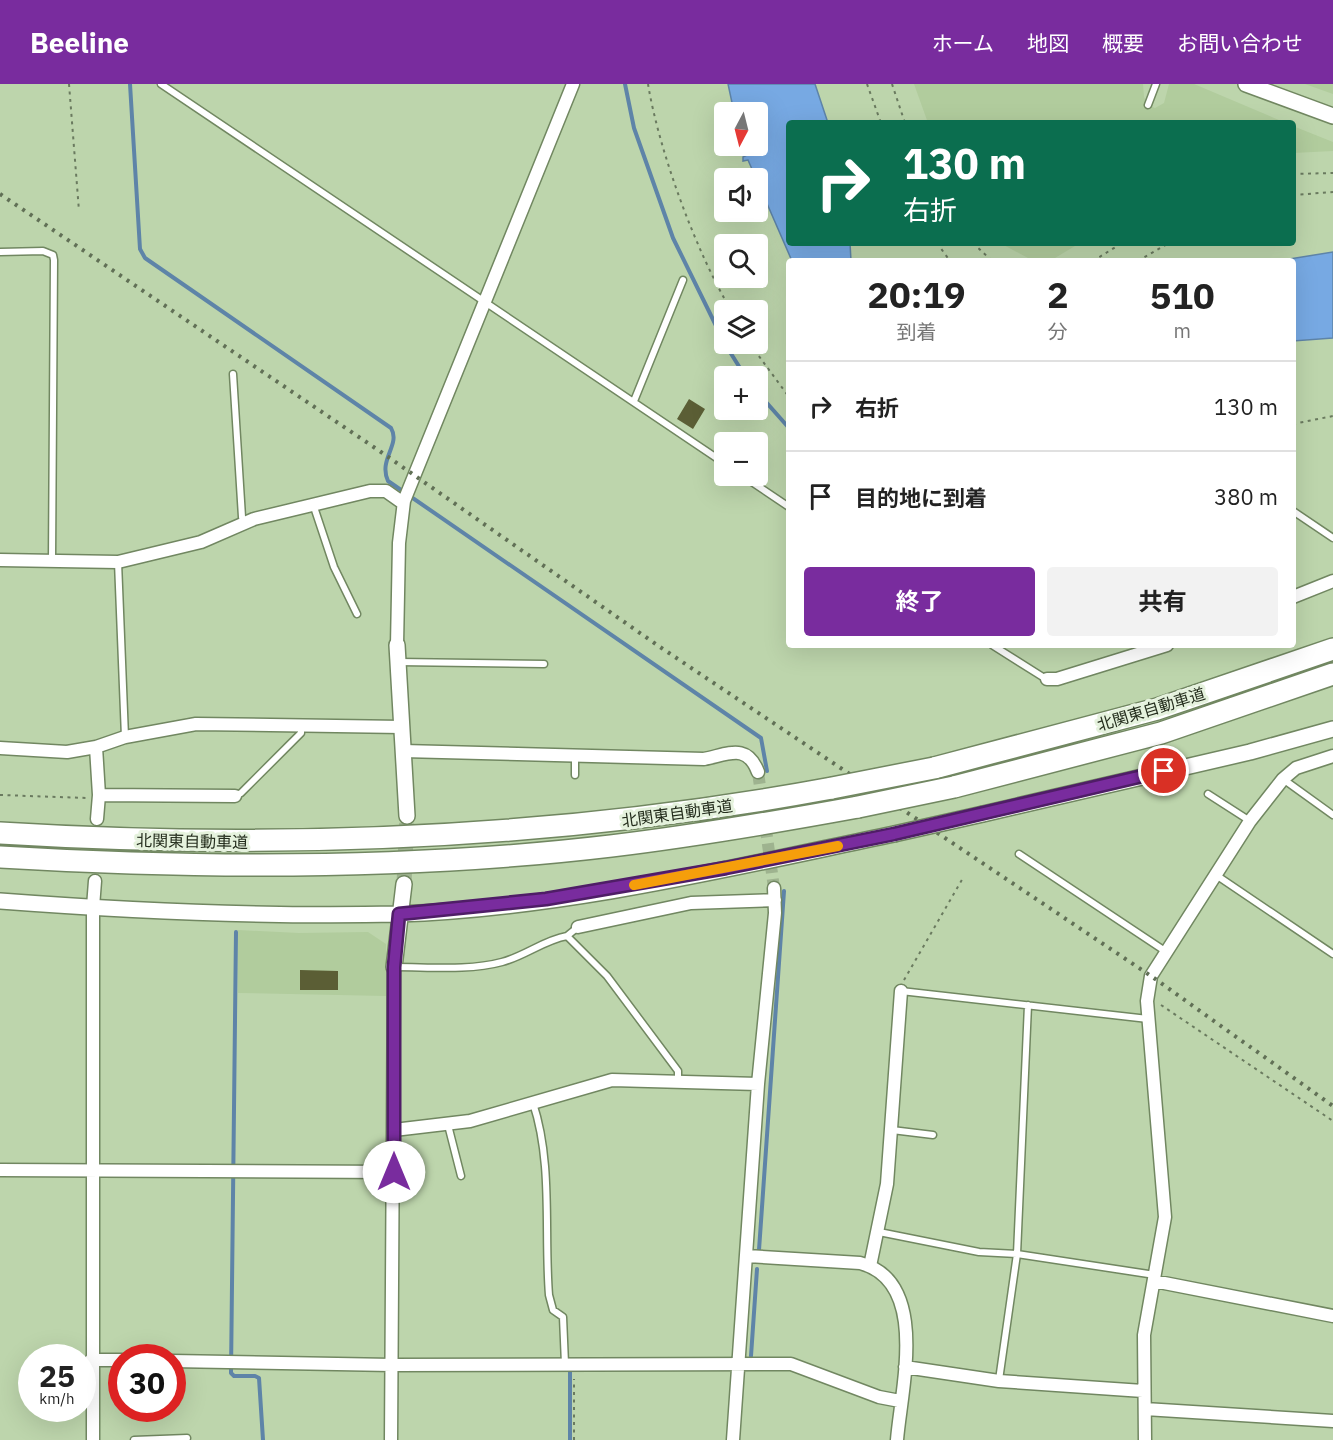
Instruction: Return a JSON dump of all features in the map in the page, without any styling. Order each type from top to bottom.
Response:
[{"type":"highway","points":[[1157,709],[1333,636]]},
{"type":"highway","name":"北関東自動車道","points":[[0,833],[139,840],[283,842],[436,837],[608,822],[769,800],[934,768],[1157,709],[1333,649]]},
{"type":"highway","name":"北関東自動車道","points":[[0,857],[193,865],[294,865],[448,860],[610,846],[773,823],[954,787],[1161,733],[1333,674]]},
{"type":"street","points":[[407,816],[397,645],[403,503],[483,301],[573,84]]},
{"type":"street","points":[[1246,84],[1333,116]]},
{"type":"street","points":[[0,560],[117,562],[201,542],[244,523],[313,504],[380,490],[386,491],[403,503]]},
{"type":"street","points":[[1296,596],[1333,581]]},
{"type":"street","points":[[1047,679],[1057,680],[1158,648]]},
{"type":"street","points":[[0,748],[67,752],[96,747],[125,737],[196,724],[402,727]]},
{"type":"street","points":[[0,901],[93,907],[302,914],[399,914],[512,904],[726,868],[894,834],[1250,752],[1333,729]]},
{"type":"street","points":[[96,747],[99,795],[97,819]]},
{"type":"street","points":[[404,751],[704,759],[747,753],[753,759],[758,772]]},
{"type":"street","points":[[1145,1440],[1144,1335],[1165,1217],[1147,1001],[1150,976],[1250,821],[1283,779],[1296,768],[1333,756]]},
{"type":"street","points":[[99,795],[235,796]]},
{"type":"street","points":[[91,1344],[95,881]]},
{"type":"street","points":[[391,1440],[394,967],[404,884]]},
{"type":"street","points":[[578,927],[691,903],[774,894],[733,1440]]},
{"type":"street","points":[[870,1266],[879,1232],[887,1184],[901,991]]},
{"type":"street","points":[[394,1130],[447,1125],[612,1080],[678,1080],[758,1084]]},
{"type":"street","points":[[0,1170],[394,1172]]},
{"type":"street","points":[[747,1256],[844,1261],[870,1266],[898,1294],[907,1326],[897,1440]]},
{"type":"street","points":[[1155,1278],[1333,1316]]},
{"type":"street","points":[[186,1361],[392,1365],[739,1363],[798,1366],[879,1398],[900,1401]]},
{"type":"street","points":[[904,1367],[999,1381],[1143,1391]]},
{"type":"street","points":[[1144,1409],[1333,1421]]},
{"type":"street","points":[[93,1422],[93,1440]]},
{"type":"lane","points":[[161,84],[714,456]]},
{"type":"lane","points":[[1148,105],[1156,84]]},
{"type":"lane","points":[[0,252],[43,251],[53,255],[54,260],[52,560]]},
{"type":"lane","points":[[634,401],[683,280]]},
{"type":"lane","points":[[233,374],[244,523]]},
{"type":"lane","points":[[758,486],[786,505]]},
{"type":"lane","points":[[313,504],[334,567],[357,614]]},
{"type":"lane","points":[[1296,513],[1333,538]]},
{"type":"lane","points":[[117,562],[125,737]]},
{"type":"lane","points":[[997,648],[1047,679]]},
{"type":"lane","points":[[398,662],[544,664]]},
{"type":"lane","points":[[235,796],[241,793],[296,738],[301,727]]},
{"type":"lane","points":[[575,756],[575,775]]},
{"type":"lane","points":[[1283,779],[1333,815]]},
{"type":"lane","points":[[1208,794],[1250,821]]},
{"type":"lane","points":[[1019,854],[1165,951]]},
{"type":"lane","points":[[1216,874],[1333,954]]},
{"type":"lane","points":[[394,967],[487,966],[525,955],[556,938],[567,936],[578,927]]},
{"type":"lane","points":[[567,936],[607,976],[678,1071],[678,1080]]},
{"type":"lane","points":[[901,991],[1149,1019]]},
{"type":"lane","points":[[999,1381],[1017,1254],[1028,1005]]},
{"type":"lane","points":[[533,1103],[538,1118],[545,1167],[549,1295],[553,1310],[563,1317],[570,1364]]},
{"type":"lane","points":[[447,1125],[461,1176]]},
{"type":"lane","points":[[892,1130],[933,1135]]},
{"type":"lane","points":[[879,1232],[979,1252],[1017,1254],[1155,1278]]},
{"type":"lane","points":[[134,1440],[187,1438]]},
{"type":"path","points":[[69,84],[79,211]]},
{"type":"path","points":[[648,84],[658,127],[691,224],[726,300]]},
{"type":"path","points":[[867,84],[880,120]]},
{"type":"path","points":[[892,84],[904,120]]},
{"type":"path","points":[[1296,174],[1333,173]]},
{"type":"path","points":[[1296,195],[1333,192]]},
{"type":"path","points":[[976,246],[989,258]]},
{"type":"path","points":[[1098,258],[1117,246]]},
{"type":"path","points":[[1143,258],[1164,246]]},
{"type":"path","points":[[757,354],[786,393]]},
{"type":"path","points":[[1296,423],[1333,416]]},
{"type":"path","points":[[0,795],[90,798],[99,795]]},
{"type":"path","points":[[901,991],[903,982],[963,878]]},
{"type":"path","points":[[1147,1001],[1159,1003],[1333,1121]]},
{"type":"path","points":[[570,1364],[574,1440]]},
{"type":"shaded area","points":[[914,84],[1143,84],[1144,97],[1148,105],[1155,108],[1164,103],[1169,84],[1194,84],[1279,120],[927,120]]},
{"type":"shaded area","points":[[1305,84],[1333,84],[1333,94]]},
{"type":"shaded area","points":[[1296,127],[1333,142],[1333,151],[1296,153]]},
{"type":"shaded area","points":[[1006,246],[1075,246],[1055,258],[1028,258]]},
{"type":"shaded area","points":[[238,930],[299,933],[368,932],[386,944],[386,996],[238,993]]},
{"type":"water","points":[[728,84],[815,84],[827,120],[786,120],[786,246],[850,246],[851,258],[791,258],[768,206],[768,168],[751,168],[748,160],[743,161],[743,157],[768,156],[768,102],[732,102]]},
{"type":"water","points":[[1333,252],[1333,338],[1296,341],[1296,258]]},
{"type":"building","points":[[689,399],[705,409],[693,429],[677,419]]},
{"type":"building","points":[[300,970],[338,971],[338,990],[300,990]]},
{"type":"waterway","points":[[130,84],[140,249],[145,258],[391,428],[393,440],[386,466],[388,481],[761,738],[767,771]]},
{"type":"waterway","points":[[625,84],[634,128],[673,238],[714,322]]},
{"type":"waterway","points":[[731,354],[739,366]]},
{"type":"waterway","points":[[768,404],[786,425]]},
{"type":"waterway","points":[[759,1250],[784,891]]},
{"type":"waterway","points":[[236,932],[231,1373],[234,1376],[259,1378],[263,1440]]},
{"type":"waterway","points":[[751,1356],[757,1269]]},
{"type":"waterway","points":[[570,1372],[570,1440]]},
{"type":"tunnel","points":[[758,772],[774,888]]},
{"type":"tunnel","points":[[404,884],[407,816]]},
{"type":"railway","points":[[0,194],[381,452],[660,647],[1151,976],[1333,1106]]},
{"type":"slow traffic","points":[[634,885],[838,846]]},
{"type":"route","points":[[394,1172],[394,967],[399,914],[512,904],[637,885],[894,834],[1164,771]]}]
